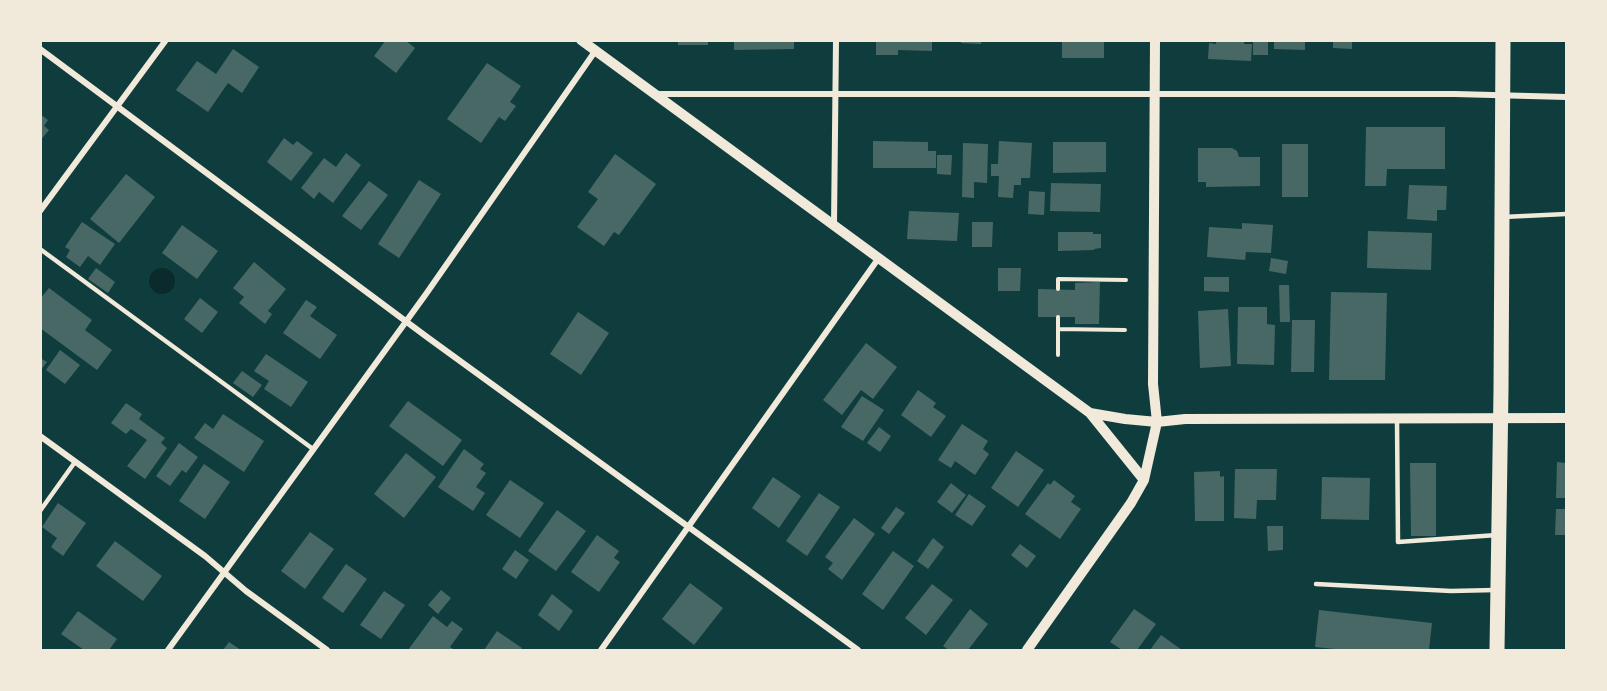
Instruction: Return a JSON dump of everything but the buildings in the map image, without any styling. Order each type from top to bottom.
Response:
[{"type":"main road","points":[[1497,651],[1503,40]]},
{"type":"street","points":[[40,211],[166,40]]},
{"type":"street","points":[[581,40],[1090,413],[1144,480]]},
{"type":"street","points":[[834,224],[836,40]]},
{"type":"street","points":[[1027,651],[1125,511],[1144,480],[1157,422],[1153,384],[1155,40]]},
{"type":"street","points":[[40,49],[858,651]]},
{"type":"street","points":[[168,651],[407,321],[596,50]]},
{"type":"street","points":[[657,94],[1566,97]]},
{"type":"street","points":[[601,651],[878,259]]},
{"type":"street","points":[[1090,413],[1157,422],[1185,419],[1566,418]]},
{"type":"street","points":[[40,436],[205,556],[246,591],[327,651]]},
{"type":"lane","points":[[1502,217],[1566,214]]},
{"type":"lane","points":[[40,249],[313,449]]},
{"type":"lane","points":[[1396,420],[1398,543],[1499,535]]},
{"type":"lane","points":[[40,512],[75,462]]},
{"type":"lane","points":[[1316,584],[1451,591],[1498,590]]},
{"type":"path","points":[[1058,290],[1058,279],[1126,280]]},
{"type":"path","points":[[1058,317],[1058,355]]},
{"type":"path","points":[[1058,329],[1125,330]]},
{"type":"water","points":[[162,268],[171,272],[175,281],[171,290],[162,294],[153,290],[149,281],[153,272]]}]
